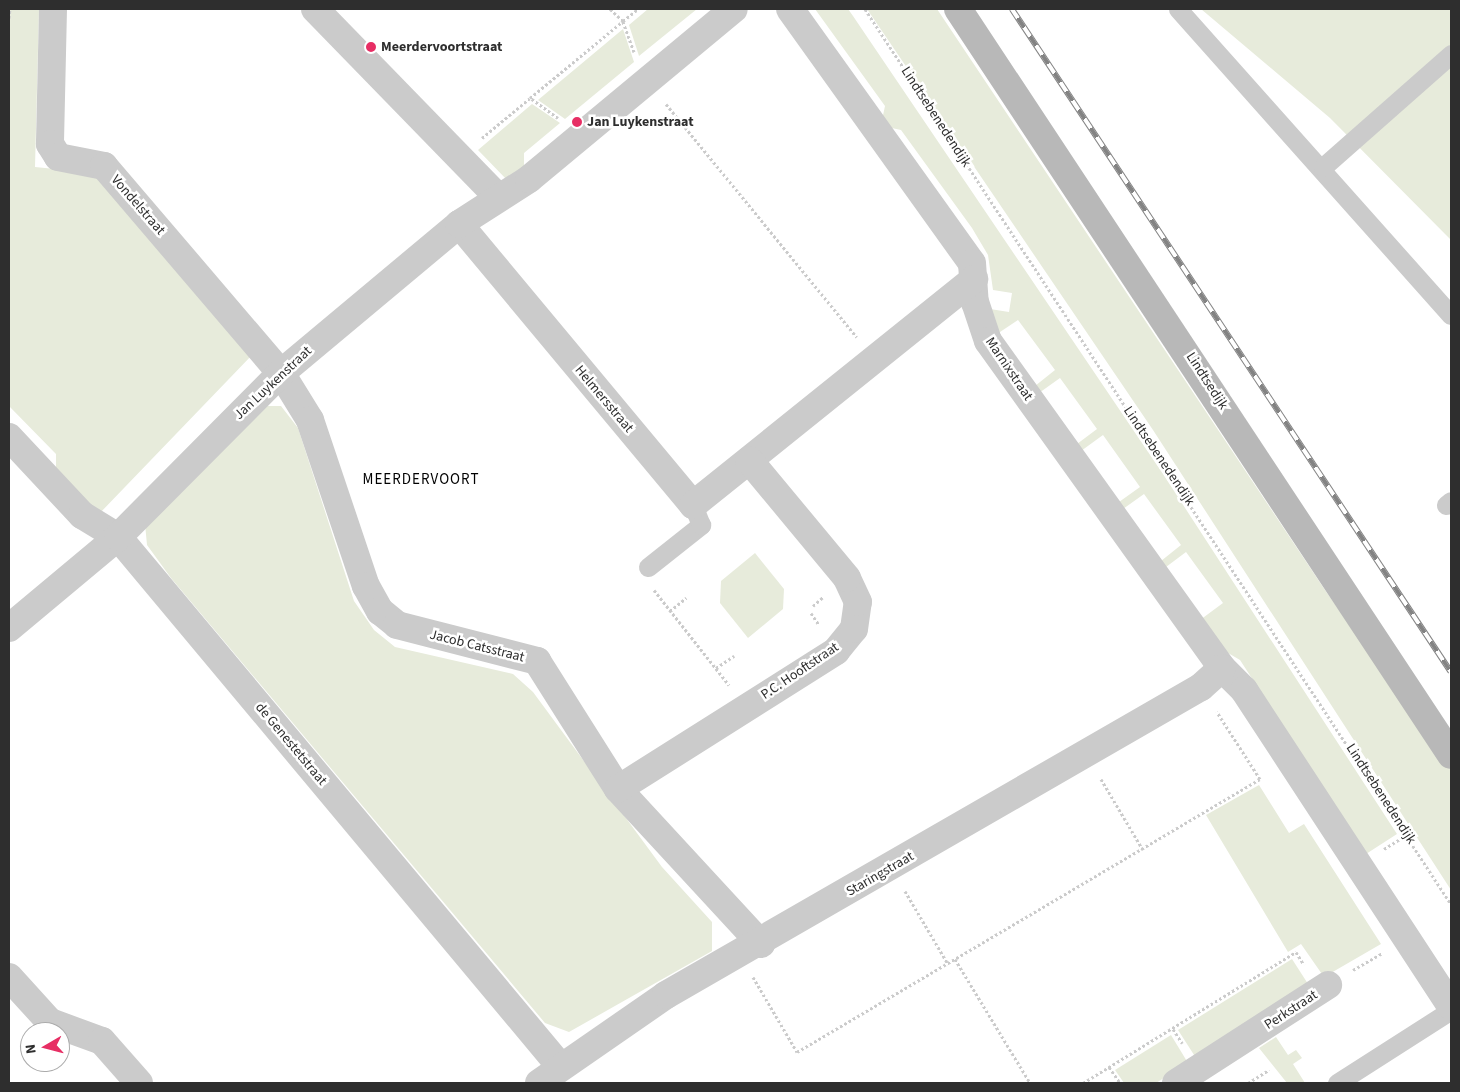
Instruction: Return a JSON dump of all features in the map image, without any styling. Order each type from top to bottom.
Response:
[{"type":"main road","name":"Lindtsedijk","points":[[958,9],[1451,756]]},
{"type":"street","name":"Vondelstraat","points":[[53,9],[50,144],[58,158],[104,166],[281,373]]},
{"type":"street","points":[[315,9],[497,196]]},
{"type":"street","name":"Jan Luykenstraat","points":[[9,628],[118,537],[281,373],[459,224],[497,196],[529,179],[734,9]]},
{"type":"street","name":"Marnixstraat","points":[[790,9],[964,250],[974,279],[975,302],[988,341],[1222,668]]},
{"type":"street","name":"Helmersstraat","points":[[459,224],[693,505]]},
{"type":"street","points":[[693,505],[974,279]]},
{"type":"street","name":"Jacob Catsstraat","points":[[281,373],[310,420],[366,586],[380,611],[398,625],[537,661],[618,789],[751,949]]},
{"type":"street","name":"de Genestetstraat","points":[[9,437],[82,515],[118,537],[550,1075]]},
{"type":"street","name":"P.C. Hooftstraat","points":[[618,789],[836,651],[854,629],[858,602],[847,578],[749,460]]},
{"type":"street","points":[[1222,668],[1244,690],[1451,1008]]},
{"type":"street","name":"Staringstraat","points":[[550,1075],[666,996],[751,949],[1201,688],[1222,668]]},
{"type":"street","points":[[9,977],[50,1022],[102,1041],[139,1083]]},
{"type":"street","name":"Perkstraat","points":[[1176,1083],[1324,988]]},
{"type":"lane","points":[[1185,11],[1451,315]]},
{"type":"lane","points":[[1323,168],[1451,54]]},
{"type":"lane","name":"Helmersstraat","points":[[648,567],[701,524],[693,505]]},
{"type":"lane","points":[[1337,1083],[1451,1008]]},
{"type":"path","points":[[9,18],[10,9]]},
{"type":"path","points":[[459,157],[623,21],[610,9]]},
{"type":"path","name":"Lindtsebenedendijk","points":[[865,9],[1451,904]]},
{"type":"path","points":[[530,98],[564,122],[577,139]]},
{"type":"path","points":[[661,99],[874,359]]},
{"type":"path","points":[[648,567],[641,574],[747,707]]},
{"type":"path","points":[[670,611],[686,598]]},
{"type":"path","points":[[716,668],[734,656]]},
{"type":"path","points":[[751,949],[797,1052],[1143,850],[1260,779],[1201,688]]},
{"type":"path","points":[[1086,754],[1143,850]]},
{"type":"path","points":[[891,868],[948,964]]},
{"type":"path","name":"Perkstraat","points":[[1324,988],[1406,937]]},
{"type":"path","points":[[1083,1083],[1296,952],[1324,988]]},
{"type":"path","points":[[955,959],[1030,1083]]},
{"type":"path","points":[[1109,1067],[1120,1083]]},
{"type":"path","points":[[1248,1083],[1270,1070]]},
{"type":"green space","points":[[9,9],[39,9],[35,167],[95,173],[253,354],[99,514],[56,470],[56,454],[9,406]]},
{"type":"green space","points":[[648,9],[697,9],[639,56],[629,25]]},
{"type":"green space","points":[[815,9],[848,9],[853,16],[1163,474],[1397,834],[1366,854],[1240,660],[1223,650],[1200,620],[1223,603],[1186,552],[1166,567],[1161,561],[1181,545],[1144,494],[1123,509],[1119,502],[1140,487],[1103,435],[1081,451],[1077,444],[1097,429],[1060,378],[1039,393],[1035,386],[1055,370],[1018,320],[994,336],[990,309],[1009,312],[1012,293],[993,290],[988,255],[972,228],[901,130],[887,127],[882,120],[885,106]]},
{"type":"green space","points":[[867,9],[937,9],[1327,593],[1451,767],[1451,890],[1153,430]]},
{"type":"green space","points":[[1201,9],[1451,9],[1451,240],[1330,118]]},
{"type":"green space","points":[[623,29],[634,62],[565,119],[538,100]]},
{"type":"green space","points":[[532,104],[560,123],[524,153],[524,169],[507,180],[478,150]]},
{"type":"green space","points":[[264,406],[281,406],[298,428],[354,601],[374,630],[395,647],[513,674],[533,692],[662,867],[712,922],[712,951],[569,1032],[545,1023],[171,578],[147,545],[145,524]]},
{"type":"green space","points":[[755,553],[784,589],[783,609],[748,638],[720,603],[721,581]]},
{"type":"green space","points":[[1259,785],[1289,833],[1304,824],[1381,944],[1324,977],[1301,944],[1288,952],[1206,815]]},
{"type":"green space","points":[[1292,959],[1310,987],[1196,1058],[1178,1030]]},
{"type":"green space","points":[[1171,1035],[1188,1063],[1156,1083],[1124,1083],[1115,1070]]},
{"type":"green space","points":[[1276,1037],[1288,1055],[1296,1050],[1302,1058],[1293,1064],[1305,1083],[1287,1083],[1259,1048]]},
{"type":"railway","points":[[1012,9],[1451,672]]},
{"type":"place","name":"Meerdervoortstraat","points":[[371,47]]},
{"type":"place","name":"Jan Luykenstraat","points":[[577,122]]},
{"type":"district","name":"MEERDERVOORT","points":[[421,480]]}]
